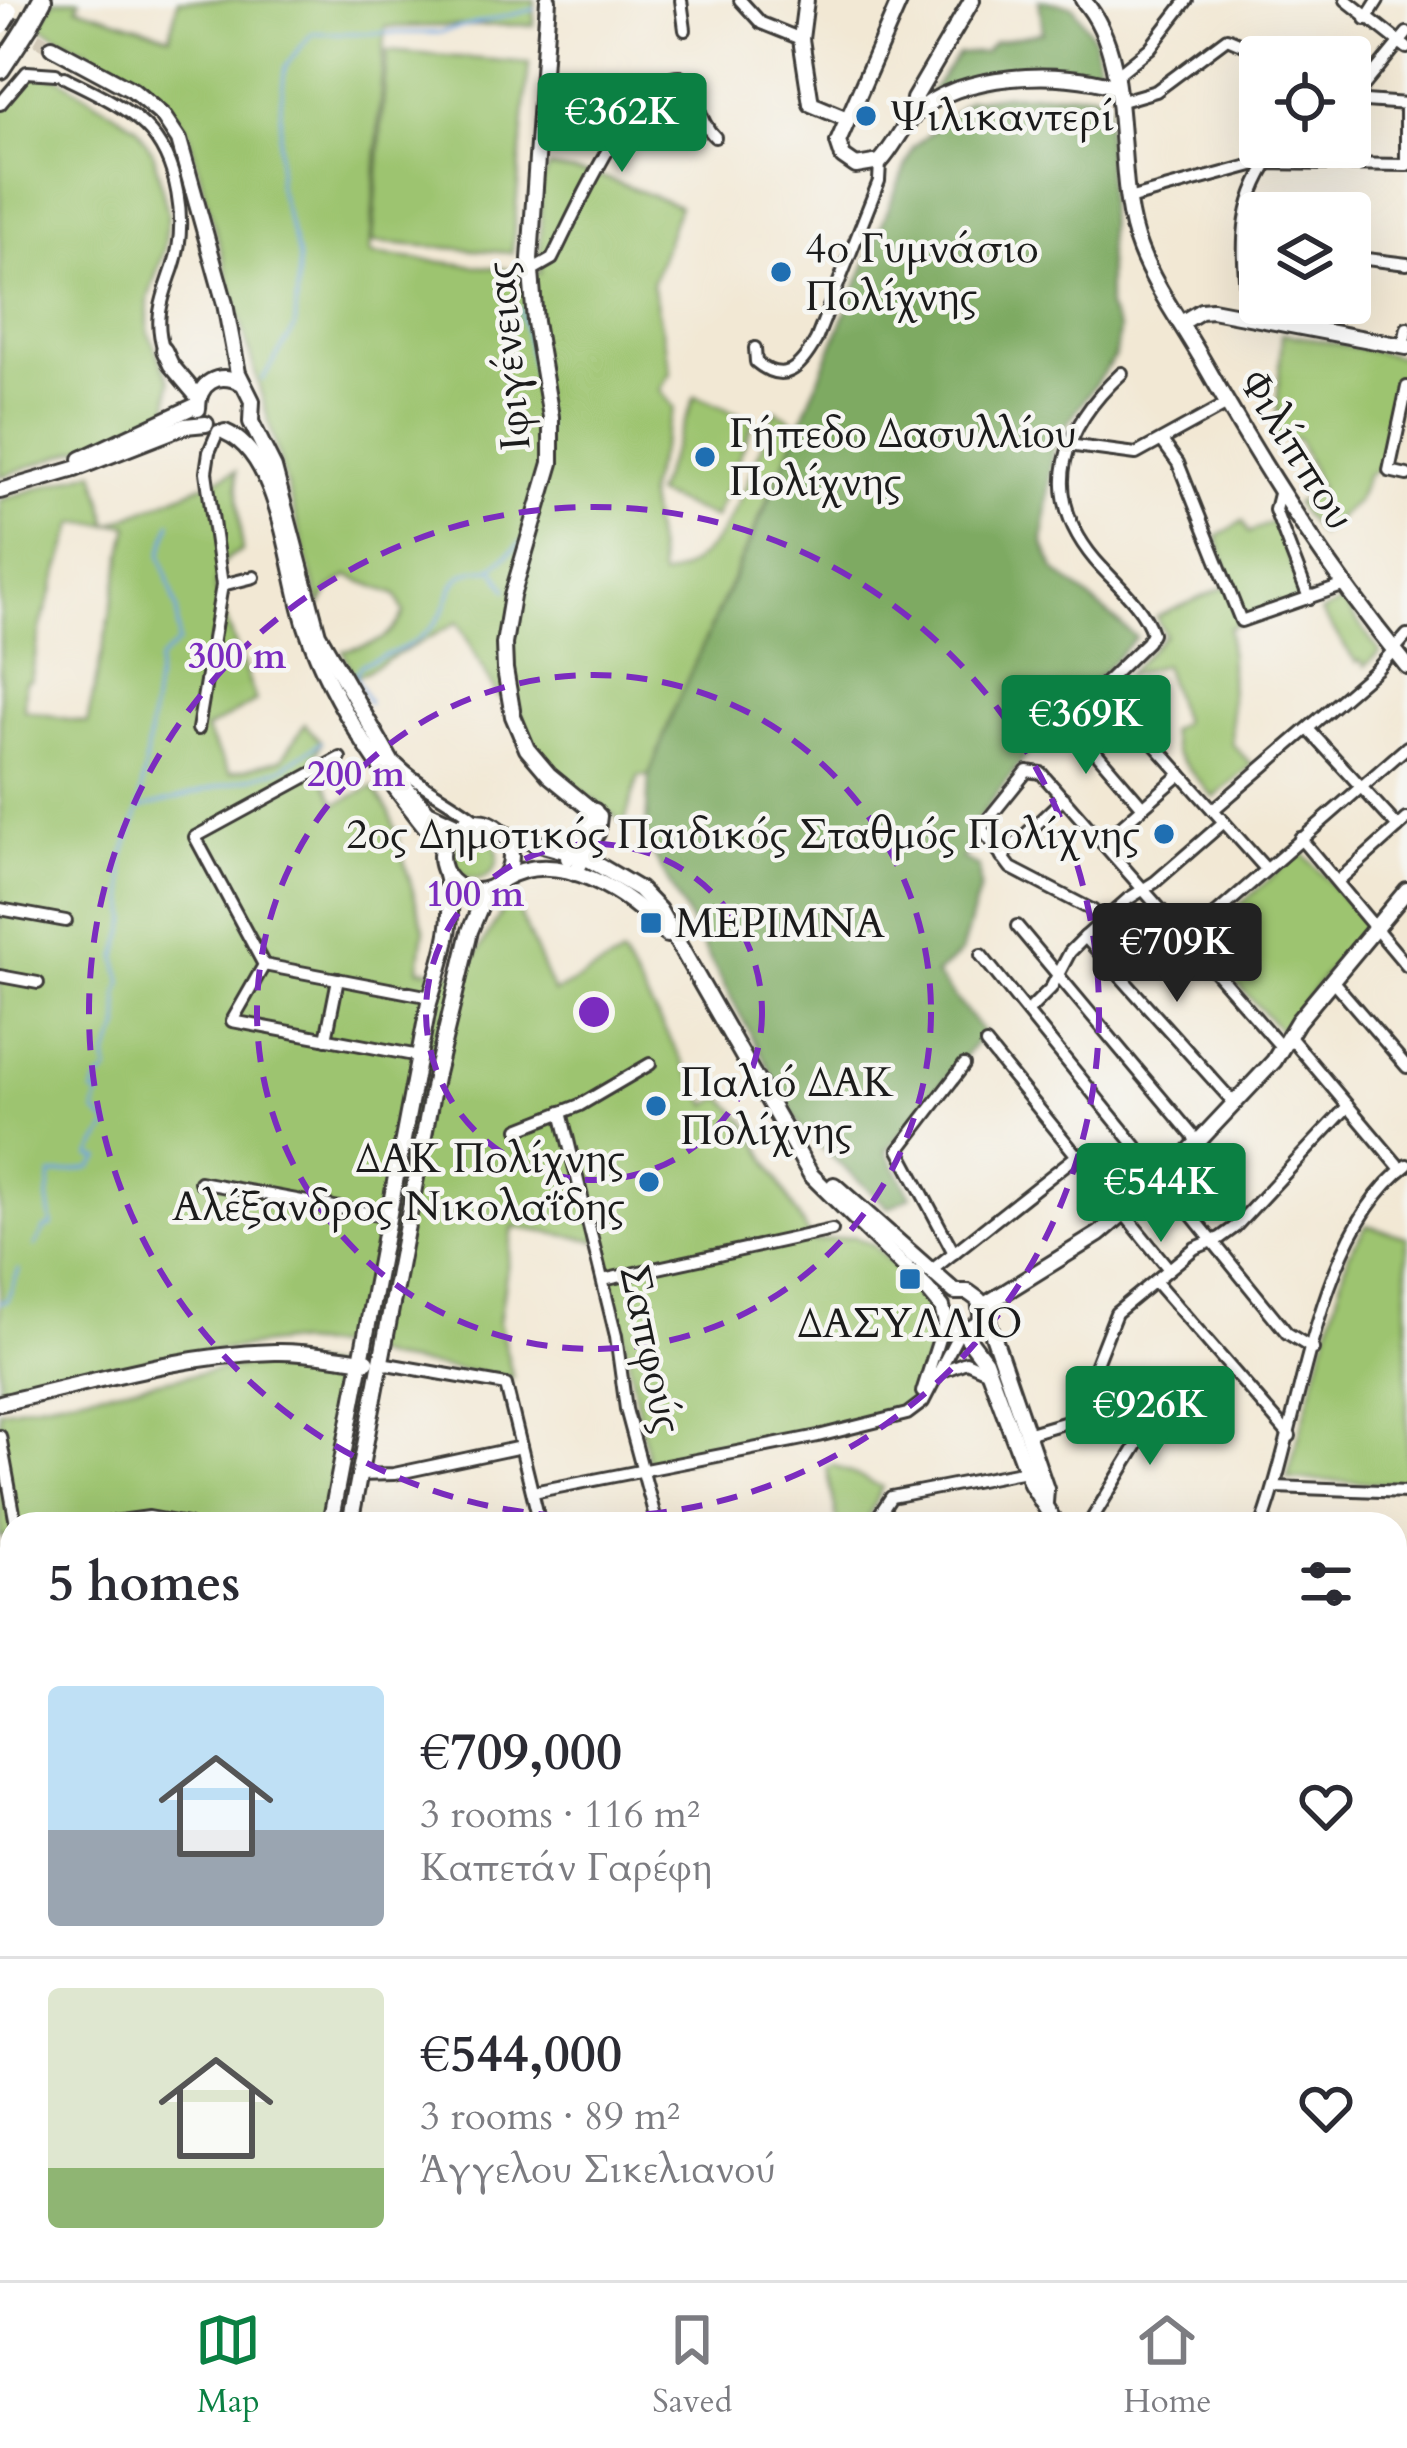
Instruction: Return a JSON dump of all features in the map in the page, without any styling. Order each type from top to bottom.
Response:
[{"type":"highway","points":[[0,69],[41,0]]},
{"type":"street","name":"Ιφιγένειας","points":[[548,0],[531,271],[550,417],[551,464],[512,596],[505,669],[513,716],[531,755],[595,811],[570,871]]},
{"type":"street","points":[[681,0],[685,30]]},
{"type":"street","points":[[740,0],[760,22],[800,39]]},
{"type":"street","points":[[806,0],[800,39],[811,104],[847,119]]},
{"type":"street","points":[[880,161],[861,167],[843,158],[838,142],[900,0]]},
{"type":"street","points":[[912,118],[914,98],[972,0]]},
{"type":"street","name":"Φιλίππου","points":[[1084,0],[1097,22],[1116,89],[1128,199],[1140,249],[1279,494],[1407,666]]},
{"type":"street","points":[[1346,0],[1366,20],[1404,41],[1371,78]]},
{"type":"street","points":[[1366,20],[1378,0]]},
{"type":"street","points":[[1116,89],[1182,2]]},
{"type":"street","points":[[755,348],[756,362],[776,374],[793,371],[804,361],[879,181],[880,161],[912,118],[958,89],[983,82],[1076,79],[1116,89],[1158,89],[1215,44],[1229,38],[1239,42]]},
{"type":"street","points":[[0,491],[185,426],[240,427],[250,415],[252,401],[242,383],[189,166],[170,126],[132,90],[52,47]]},
{"type":"street","points":[[0,104],[27,72],[60,75],[134,117],[163,152],[178,200],[181,229],[158,315],[164,350],[216,429],[248,446],[266,477],[307,629],[327,673],[390,783],[442,847],[453,914],[419,1056],[332,1512]]},
{"type":"street","points":[[531,271],[552,259],[623,126],[664,78],[680,76],[690,84],[703,121],[715,137]]},
{"type":"street","points":[[1371,101],[1406,104],[1407,165],[1371,164]]},
{"type":"street","points":[[1128,199],[1239,168]]},
{"type":"street","points":[[1371,260],[1407,264]]},
{"type":"street","points":[[1180,322],[1207,310],[1239,315]]},
{"type":"street","points":[[44,478],[198,401],[226,359],[229,322]]},
{"type":"street","points":[[1285,324],[1405,347],[1407,328]]},
{"type":"street","points":[[164,350],[190,373],[242,383]]},
{"type":"street","points":[[1122,373],[1086,409],[1068,445],[1063,481],[1072,524],[1086,549],[1152,633],[1070,722],[1144,807]]},
{"type":"street","points":[[1407,387],[1389,471],[1407,475]]},
{"type":"street","points":[[1068,445],[1134,454],[1227,404]]},
{"type":"street","points":[[250,415],[274,468],[319,634],[375,738],[420,804],[436,818],[458,826],[477,821]]},
{"type":"street","points":[[198,729],[222,585],[206,472],[216,429]]},
{"type":"street","points":[[1162,441],[1178,463],[1241,621],[1346,585]]},
{"type":"street","points":[[1279,494],[1275,510],[1309,598]]},
{"type":"street","points":[[222,585],[254,577]]},
{"type":"street","points":[[1213,810],[1407,635]]},
{"type":"street","points":[[1102,686],[1266,869]]},
{"type":"street","points":[[1308,729],[1360,787],[1403,823],[1338,881]]},
{"type":"street","points":[[375,738],[412,778],[477,821],[503,834],[577,854],[639,889],[659,910],[811,1175],[962,1333],[992,1375],[1027,1471],[1050,1512]]},
{"type":"street","points":[[1185,940],[1407,747]]},
{"type":"street","points":[[264,965],[195,837],[340,758]]},
{"type":"street","points":[[1103,920],[1016,870],[981,828],[1018,779],[1033,770],[1064,798],[1185,940],[1404,1167],[1372,1202],[1348,1243],[1266,1512]]},
{"type":"street","points":[[1102,843],[1181,774]]},
{"type":"street","points":[[1001,857],[1064,798]]},
{"type":"street","points":[[1028,1011],[1085,937],[1224,822]]},
{"type":"street","points":[[442,847],[458,826]]},
{"type":"street","points":[[502,880],[511,862],[503,834]]},
{"type":"street","points":[[1300,838],[1407,966]]},
{"type":"street","points":[[446,875],[464,890],[487,890],[538,866],[570,871],[630,902],[686,957]]},
{"type":"street","points":[[352,1512],[435,1078],[470,932],[487,890]]},
{"type":"street","points":[[533,1492],[907,1414],[923,1402],[962,1333],[979,1325],[983,1307],[1125,1213],[1235,1104],[1407,890]]},
{"type":"street","points":[[0,909],[66,921]]},
{"type":"street","points":[[1017,926],[1198,1142]]},
{"type":"street","points":[[1085,937],[1235,1104]]},
{"type":"street","points":[[981,955],[1287,1333],[1313,1349]]},
{"type":"street","points":[[264,965],[431,997]]},
{"type":"street","points":[[264,965],[232,1021],[419,1056]]},
{"type":"street","points":[[0,976],[38,983]]},
{"type":"street","points":[[326,1039],[338,979]]},
{"type":"street","points":[[1331,979],[1407,1067]]},
{"type":"street","points":[[986,1044],[1169,1269]]},
{"type":"street","points":[[519,1129],[580,1105],[650,1064]]},
{"type":"street","points":[[954,1253],[899,1150],[964,1065]]},
{"type":"street","points":[[1026,1434],[1074,1420],[1112,1320],[1194,1248],[1238,1224],[1348,1106]]},
{"type":"street","name":"Σαπφούς","points":[[562,1112],[618,1346],[624,1401],[654,1512]]},
{"type":"street","points":[[799,1154],[955,1292],[973,1294],[983,1307],[1046,1489],[1045,1503]]},
{"type":"street","points":[[932,1270],[1079,1154]]},
{"type":"street","points":[[200,1182],[388,1217]]},
{"type":"street","points":[[603,1280],[832,1230]]},
{"type":"street","points":[[1155,1281],[1290,1436]]},
{"type":"street","points":[[907,1414],[921,1395],[943,1315],[955,1292]]},
{"type":"street","points":[[0,1403],[240,1354],[289,1352],[506,1385],[537,1512]]},
{"type":"street","points":[[938,1373],[969,1362],[992,1375]]},
{"type":"street","points":[[1096,1512],[1171,1389]]},
{"type":"street","points":[[0,1436],[14,1512]]},
{"type":"street","points":[[358,1475],[394,1474],[521,1447]]},
{"type":"street","points":[[881,1512],[891,1497],[1027,1471]]},
{"type":"street","points":[[1275,1486],[1405,1492],[1407,1508]]},
{"type":"green space","points":[[54,0],[80,0],[77,7],[170,36],[178,0],[535,0],[534,25],[385,27],[370,254],[540,273],[541,185],[548,167],[600,176],[679,206],[652,284],[671,372],[660,390],[674,408],[647,493],[661,577],[685,568],[721,533],[747,484],[775,410],[801,425],[649,776],[639,776],[624,824],[544,757],[523,722],[516,699],[498,697],[458,622],[354,678],[343,651],[386,636],[404,613],[396,595],[348,576],[330,589],[320,606],[188,132],[141,82],[39,26]]},
{"type":"green space","points":[[1039,0],[1073,6],[1094,38],[1101,76],[1053,70],[1010,75],[922,104],[958,54],[984,52],[994,42],[1043,32]]},
{"type":"green space","points":[[387,51],[529,63],[512,253],[373,242]]},
{"type":"green space","points":[[57,77],[137,127],[154,155],[168,214],[164,251],[148,299],[148,332],[170,381],[168,411],[133,430],[0,477],[0,111],[23,79]]},
{"type":"green space","points":[[1091,93],[1107,99],[1108,308],[1119,330],[1115,356],[1054,443],[1043,542],[1056,571],[1136,637],[1030,750],[967,834],[974,836],[962,859],[979,867],[980,888],[961,953],[936,975],[984,1033],[886,1151],[911,1196],[889,1208],[803,1131],[652,852],[646,833],[649,776],[675,707],[770,498],[913,148],[968,100]]},
{"type":"green space","points":[[1282,333],[1407,358],[1407,389],[1400,389],[1382,467],[1367,475],[1357,501],[1319,535],[1295,504],[1320,488],[1298,439],[1275,440]]},
{"type":"green space","name":"Γήπεδο Δασυλλίου Πολίχνης","points":[[695,396],[754,420],[715,518],[655,494]]},
{"type":"green space","points":[[95,471],[109,524],[75,523],[41,625],[31,679],[25,682],[24,710],[87,723],[129,525],[111,524],[236,471],[242,551],[221,565],[215,589],[256,701],[205,730],[230,773],[282,759],[305,724],[321,742],[314,759],[336,804],[373,787],[390,813],[424,929],[419,969],[465,974],[517,886],[520,914],[554,993],[622,956],[708,1105],[723,1097],[747,1123],[812,1242],[853,1236],[873,1245],[924,1298],[934,1339],[914,1396],[903,1409],[649,1467],[601,1241],[513,1227],[499,1322],[513,1378],[386,1359],[357,1348],[282,1342],[164,1358],[0,1389],[0,500]]},
{"type":"green space","points":[[1243,521],[1249,533],[1274,521],[1304,597],[1229,628],[1232,744],[1252,765],[1214,798],[1175,753],[1169,731],[1182,722],[1163,665],[1127,675],[1165,635],[1156,617],[1232,584],[1217,537]]},
{"type":"green space","points":[[1343,602],[1380,652],[1365,666],[1356,662],[1321,612]]},
{"type":"green space","points":[[476,835],[491,842],[498,857],[491,872],[476,879],[461,872],[454,857],[461,842]]},
{"type":"green space","points":[[1301,851],[1368,925],[1281,1032],[1199,941]]},
{"type":"green space","points":[[1367,1225],[1407,1237],[1407,1484],[1287,1479],[1349,1253]]},
{"type":"green space","points":[[251,1364],[353,1369],[324,1512],[0,1512],[0,1410]]},
{"type":"green space","points":[[833,1465],[882,1487],[871,1512],[836,1512],[827,1468]]},
{"type":"waterway","points":[[262,380],[295,328],[299,259],[278,185],[285,67],[312,33],[438,33],[535,9]]},
{"type":"waterway","points":[[520,308],[545,430]]},
{"type":"waterway","points":[[538,483],[545,457]]},
{"type":"waterway","points":[[35,1246],[45,1228],[52,1226],[51,1175],[91,1168],[100,1158],[90,1156],[109,1125],[95,1112],[99,1093],[93,1093],[108,1072],[106,1059],[120,1028],[122,983],[117,958],[128,919],[122,861],[139,809],[159,660],[178,643],[177,609],[161,555],[171,522]]},
{"type":"waterway","points":[[491,569],[521,543]]},
{"type":"waterway","points":[[369,703],[355,675],[361,665],[406,646],[430,629],[464,574],[494,569],[507,590]]},
{"type":"waterway","points":[[139,809],[281,769],[321,742]]},
{"type":"waterway","points":[[0,1303],[7,1300],[19,1270]]},
{"type":"tunnel","points":[[0,18],[52,47]]},
{"type":"place","name":"Ψιλικαντερί","points":[[866,116]]},
{"type":"place","name":"4ο Γυμνάσιο Πολίχνης","points":[[781,272]]},
{"type":"place","name":"Γήπεδο Δασυλλίου Πολίχνης","points":[[705,457]]},
{"type":"place","name":"2ος Δημοτικός Παιδικός Σταθμός Πολίχνης","points":[[1164,834]]},
{"type":"place","name":"ΜΕΡΙΜΝΑ","points":[[651,923]]},
{"type":"place","name":"Παλιό ΔΑΚ Πολίχνης","points":[[656,1106]]},
{"type":"place","name":"ΔΑΚ Πολίχνης Αλέξανδρος Νικολαΐδης","points":[[649,1182]]},
{"type":"place","name":"ΔΑΣΥΛΛΙΟ","points":[[910,1279]]}]
